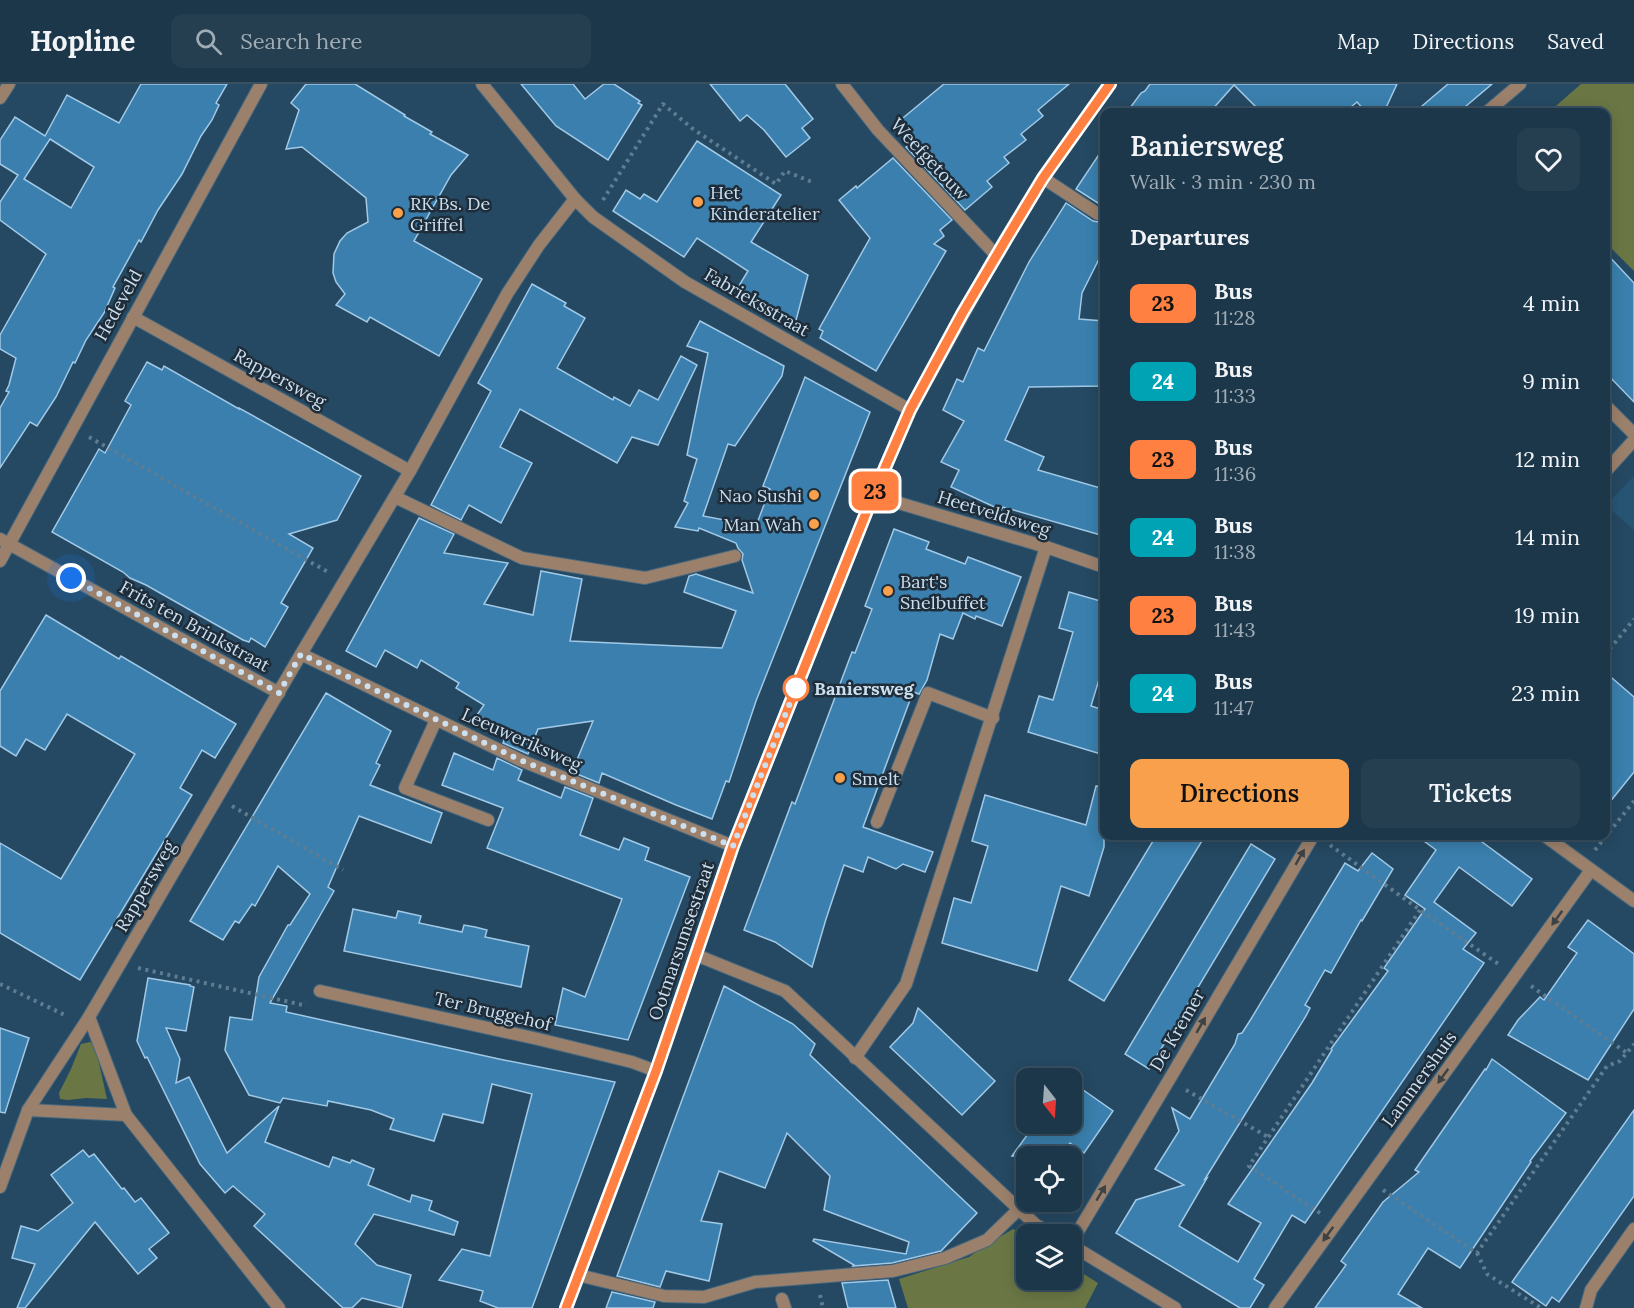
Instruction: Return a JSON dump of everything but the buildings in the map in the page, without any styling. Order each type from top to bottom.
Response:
[{"type":"street","points":[[0,98],[9,84]]},
{"type":"street","name":"Hedeveld","points":[[0,561],[4,542],[72,427],[261,84]]},
{"type":"street","name":"Fabrieksstraat","points":[[482,84],[575,199],[593,217],[685,282],[910,410]]},
{"type":"street","name":"Weefgetouw","points":[[842,84],[878,130],[996,255]]},
{"type":"street","name":"Ootmarsumsestraat","points":[[566,1308],[656,1071],[733,846],[874,493],[910,410],[996,255],[1043,178],[1110,84]]},
{"type":"street","points":[[1492,108],[1520,84]]},
{"type":"street","points":[[1043,178],[1100,215]]},
{"type":"street","name":"Rappersweg","points":[[0,1187],[28,1110],[86,1021],[395,497],[507,294],[539,245],[575,199]]},
{"type":"street","name":"Rappersweg","points":[[132,316],[410,471]]},
{"type":"street","points":[[1610,410],[1634,434]]},
{"type":"street","points":[[1610,466],[1634,440]]},
{"type":"street","name":"Heetveldsweg","points":[[874,493],[899,503],[1100,566]]},
{"type":"street","points":[[395,497],[522,558],[645,578],[735,556]]},
{"type":"street","name":"Frits ten Brinkstraat","points":[[4,542],[279,693]]},
{"type":"street","points":[[855,1058],[906,984],[1046,547]]},
{"type":"street","name":"Leeuweriksweg","points":[[301,654],[520,760],[733,846]]},
{"type":"street","points":[[877,822],[928,693],[993,717]]},
{"type":"street","points":[[436,720],[405,788],[488,820]]},
{"type":"street","name":"De Kremer","points":[[1082,1226],[1311,840]]},
{"type":"street","points":[[1550,840],[1634,901]]},
{"type":"street","name":"Lammershuis","points":[[1275,1308],[1516,976],[1587,868]]},
{"type":"street","points":[[696,955],[785,991],[1016,1206]]},
{"type":"street","name":"Ter Bruggehof","points":[[320,991],[538,1039],[632,1062],[656,1071]]},
{"type":"street","points":[[86,1021],[126,1115],[279,1308]]},
{"type":"street","points":[[28,1110],[126,1115]]},
{"type":"street","points":[[578,1275],[664,1296],[704,1297],[755,1282],[892,1271],[945,1258],[987,1239],[1016,1212]]},
{"type":"street","points":[[1022,1212],[1035,1224]]},
{"type":"street","points":[[1586,1308],[1591,1290],[1634,1228]]},
{"type":"street","points":[[1082,1251],[1175,1308]]},
{"type":"path","points":[[593,217],[663,104],[693,129],[777,184],[785,171],[812,182]]},
{"type":"path","points":[[72,427],[344,582]]},
{"type":"path","points":[[1610,649],[1634,619]]},
{"type":"path","points":[[218,797],[343,870]]},
{"type":"path","points":[[1610,835],[1634,801]]},
{"type":"path","points":[[1587,868],[1607,840]]},
{"type":"path","points":[[1326,842],[1627,1053]]},
{"type":"path","points":[[1336,1223],[1249,1166],[1420,910]]},
{"type":"path","points":[[120,964],[303,1005],[320,991]]},
{"type":"path","points":[[0,984],[86,1021]]},
{"type":"path","points":[[1477,1253],[1607,1066],[1620,1061],[1634,1044]]},
{"type":"path","points":[[1169,1080],[1268,1137]]},
{"type":"path","points":[[1367,1180],[1477,1253],[1487,1274],[1541,1308]]},
{"type":"shaded area","points":[[1634,476],[1634,530],[1610,509],[1610,501]]},
{"type":"green space","points":[[1581,84],[1634,84],[1634,271],[1610,247],[1610,108],[1554,108]]},
{"type":"green space","points":[[90,1042],[95,1045],[107,1099],[60,1099],[59,1093],[81,1044]]},
{"type":"green space","points":[[1013,1229],[1016,1230],[1016,1290],[1082,1290],[1082,1273],[1098,1283],[1085,1308],[908,1308],[899,1279],[969,1257]]},
{"type":"bus line","name":"23","points":[[566,1308],[656,1071],[733,846],[874,493],[910,410],[962,314],[1043,178],[1110,84]]},
{"type":"place","name":"Het Kinderatelier","points":[[698,202]]},
{"type":"place","name":"RK Bs. De Griffel","points":[[398,213]]},
{"type":"place","name":"Nao Sushi","points":[[814,495]]},
{"type":"place","name":"Man Wah","points":[[814,524]]},
{"type":"place","name":"Bart's Snelbuffet","points":[[888,591]]},
{"type":"place","name":"Baniersweg","points":[[796,688]]},
{"type":"place","name":"Smelt","points":[[840,778]]},
{"type":"route","points":[[71,578],[279,693],[301,654],[520,760],[733,846],[796,688]]}]
